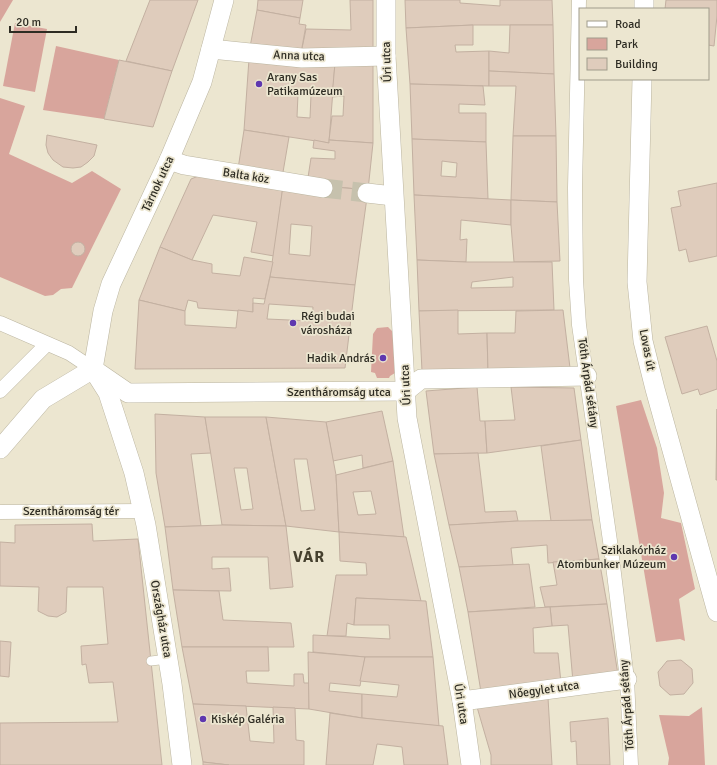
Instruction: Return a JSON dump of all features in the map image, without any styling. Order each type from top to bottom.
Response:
[{"type":"street","name":"Tárnok utca","points":[[93,369],[103,311],[111,284],[169,160],[202,82],[224,0]]},
{"type":"street","name":"Úri utca","points":[[386,0],[386,56],[393,196],[407,418],[462,701],[471,765]]},
{"type":"street","name":"Tóth Árpád sétány","points":[[579,0],[575,188],[576,280],[579,325],[588,376],[627,679],[631,765]]},
{"type":"street","name":"Anna utca","points":[[211,49],[302,58],[386,56]]},
{"type":"street","name":"Lovas út","points":[[642,80],[637,282],[643,340],[655,389],[717,612]]},
{"type":"street","name":"Balta köz","points":[[169,160],[184,165],[323,188]]},
{"type":"street","points":[[368,193],[393,196]]},
{"type":"street","points":[[0,323],[69,353],[93,369],[43,399],[0,449]]},
{"type":"street","points":[[0,391],[47,344]]},
{"type":"street","name":"Szentháromság utca","points":[[93,369],[128,393],[406,391],[421,379],[588,376]]},
{"type":"street","name":"Országház utca","points":[[93,369],[108,393],[134,473],[142,511],[160,660],[182,765]]},
{"type":"street","name":"Szentháromság tér","points":[[0,512],[142,511]]},
{"type":"street","name":"Nőegylet utca","points":[[462,701],[627,679]]},
{"type":"green space","points":[[0,0],[13,0],[0,22]]},
{"type":"green space","points":[[15,23],[47,29],[35,92],[3,86]]},
{"type":"green space","points":[[56,46],[119,60],[104,119],[43,110]]},
{"type":"green space","points":[[0,98],[25,106],[9,154],[72,183],[92,171],[121,189],[72,288],[61,289],[53,295],[45,296],[0,277]]},
{"type":"green space","points":[[388,327],[394,333],[395,373],[389,378],[377,378],[375,373],[371,372],[373,334],[377,328]]},
{"type":"green space","points":[[641,400],[657,448],[664,493],[661,518],[681,523],[695,589],[679,599],[685,641],[680,639],[656,642],[616,406]]},
{"type":"green space","points":[[702,707],[705,765],[668,765],[669,758],[659,715],[689,716]]},
{"type":"building","points":[[150,0],[198,0],[172,71],[126,61]]},
{"type":"building","points":[[258,0],[303,0],[300,18],[257,10]]},
{"type":"building","points":[[350,0],[373,0],[373,51],[301,53],[306,29],[351,30]]},
{"type":"building","points":[[405,0],[460,0],[460,3],[500,6],[500,0],[552,0],[553,25],[473,25],[406,28]]},
{"type":"building","points":[[666,0],[717,0],[714,46],[709,45],[709,8],[665,8]]},
{"type":"building","points":[[257,10],[300,18],[299,24],[306,25],[301,53],[250,47]]},
{"type":"building","points":[[473,25],[473,45],[455,45],[456,52],[489,51],[489,86],[410,84],[406,28]]},
{"type":"building","points":[[510,25],[553,25],[554,74],[489,71],[489,51],[509,53]]},
{"type":"building","points":[[249,59],[335,63],[329,143],[244,130]],"holes":[[[298,94],[311,95],[310,118],[297,117]]]},
{"type":"building","points":[[119,60],[172,71],[153,127],[104,119]]},
{"type":"building","points":[[335,63],[373,63],[373,143],[329,140],[332,116],[343,116],[344,96],[332,97]]},
{"type":"building","points":[[489,71],[554,74],[556,136],[513,136],[516,86],[489,86]]},
{"type":"building","points":[[410,84],[483,86],[485,105],[459,104],[459,113],[486,113],[486,142],[412,139]]},
{"type":"building","points":[[244,130],[289,137],[282,178],[238,169]]},
{"type":"building","points":[[47,135],[97,145],[94,156],[81,167],[63,167],[53,160],[48,153],[46,145]]},
{"type":"building","points":[[513,136],[556,136],[557,202],[511,200]]},
{"type":"building","points":[[412,139],[486,142],[488,199],[414,195]],"holes":[[[442,161],[457,163],[456,177],[441,176]]]},
{"type":"building","points":[[314,140],[329,143],[329,140],[373,143],[368,190],[307,184],[311,158],[335,159],[335,151],[313,148]]},
{"type":"building","points":[[201,175],[283,186],[274,256],[251,252],[257,222],[213,215],[192,260],[160,247],[191,179]]},
{"type":"building","points":[[717,183],[717,256],[689,262],[686,249],[679,251],[671,208],[681,206],[678,191]]},
{"type":"building","points":[[283,186],[323,186],[368,190],[355,285],[270,277]],"holes":[[[291,224],[312,226],[310,256],[289,254]]]},
{"type":"building","points":[[414,195],[511,200],[511,225],[461,220],[460,240],[467,239],[466,262],[417,260]]},
{"type":"building","points":[[511,200],[557,202],[560,261],[514,262],[511,225]]},
{"type":"building","points":[[78,242],[83,244],[85,249],[83,254],[78,256],[73,254],[71,249],[73,244]]},
{"type":"building","points":[[160,247],[192,260],[212,264],[212,273],[240,276],[244,257],[273,262],[265,299],[253,298],[253,312],[198,308],[197,302],[188,300],[185,311],[139,300]]},
{"type":"building","points":[[417,260],[466,262],[552,262],[554,310],[419,311]],"holes":[[[513,277],[513,287],[471,288],[472,282]]]},
{"type":"building","name":"Régi budai városháza","points":[[270,277],[355,285],[345,368],[135,369],[139,300],[185,311],[185,325],[236,328],[238,310],[253,312],[253,303],[264,304]],"holes":[[[269,304],[313,307],[312,321],[267,319]]]},
{"type":"building","points":[[458,310],[458,334],[487,333],[488,371],[422,371],[419,311]]},
{"type":"building","points":[[563,310],[570,368],[488,371],[487,333],[515,333],[516,311]]},
{"type":"building","points":[[707,326],[717,361],[717,389],[700,395],[698,389],[682,394],[665,337]]},
{"type":"building","points":[[477,387],[480,421],[485,421],[487,453],[434,454],[426,391]]},
{"type":"building","points":[[511,387],[574,388],[581,440],[487,453],[485,421],[515,420]]},
{"type":"building","points":[[717,409],[717,480],[716,480]]},
{"type":"building","points":[[382,411],[393,461],[363,468],[362,455],[333,461],[326,422]]},
{"type":"building","points":[[155,414],[205,417],[211,453],[191,454],[201,526],[165,527],[156,473]]},
{"type":"building","points":[[205,417],[266,417],[286,526],[222,525]],"holes":[[[234,468],[247,468],[253,509],[241,510]]]},
{"type":"building","points":[[266,417],[326,422],[336,475],[339,532],[286,526]],"holes":[[[294,459],[307,459],[315,510],[301,511]]]},
{"type":"building","points":[[581,440],[592,520],[551,521],[541,446]]},
{"type":"building","points":[[478,453],[485,512],[516,511],[518,521],[449,525],[434,454]]},
{"type":"building","points":[[393,461],[404,537],[339,532],[336,475]],"holes":[[[371,491],[376,514],[358,515],[353,492]]]},
{"type":"building","points":[[592,520],[599,559],[548,563],[547,545],[511,548],[513,565],[459,567],[449,525],[518,521]]},
{"type":"building","points":[[92,524],[93,541],[138,539],[162,765],[0,765],[0,723],[118,722],[113,682],[89,683],[86,664],[82,665],[81,646],[108,644],[103,587],[67,587],[66,612],[57,617],[48,616],[38,611],[39,587],[0,586],[0,542],[15,543],[15,525]]},
{"type":"building","points":[[222,525],[286,526],[293,587],[270,589],[268,557],[212,557],[212,569],[229,568],[231,591],[173,590],[165,527]]},
{"type":"building","points":[[339,532],[406,537],[421,601],[356,598],[354,625],[347,623],[346,636],[327,636],[336,575],[367,575],[366,563],[340,561]]},
{"type":"building","points":[[599,559],[607,604],[545,607],[540,587],[557,585],[553,562]]},
{"type":"building","points":[[529,564],[535,607],[468,612],[459,567]]},
{"type":"building","points":[[173,590],[219,591],[223,620],[291,623],[294,647],[182,647]]},
{"type":"building","points":[[356,598],[426,601],[433,657],[365,657],[313,652],[313,635],[390,639],[389,625],[354,625]]},
{"type":"building","points":[[607,604],[618,675],[573,682],[568,625],[552,626],[550,607]]},
{"type":"building","points":[[550,607],[552,626],[533,628],[534,653],[558,653],[561,683],[481,692],[468,612]]},
{"type":"building","points":[[0,641],[11,642],[9,677],[0,676]]},
{"type":"building","points":[[182,647],[268,647],[269,671],[246,671],[247,683],[294,686],[294,674],[303,674],[304,683],[309,683],[309,709],[193,704]]},
{"type":"building","points":[[308,652],[365,657],[360,686],[330,683],[329,691],[362,694],[362,718],[309,709]]},
{"type":"building","points":[[365,657],[433,657],[439,726],[362,718],[362,694],[397,697],[399,685],[360,681]]},
{"type":"building","points":[[681,660],[692,669],[693,683],[684,694],[670,695],[660,686],[658,672],[667,661]]},
{"type":"building","points":[[548,698],[552,765],[491,765],[491,755],[477,707]]},
{"type":"building","points":[[193,704],[246,706],[250,741],[274,743],[273,707],[295,708],[296,740],[304,741],[304,765],[229,765],[203,762]]},
{"type":"building","points":[[330,713],[362,718],[443,726],[448,765],[404,765],[402,747],[377,744],[373,765],[326,765]]},
{"type":"building","points":[[608,718],[610,765],[577,765],[576,741],[571,742],[570,722]]},
{"type":"building","points":[[203,762],[229,765],[203,765]]},
{"type":"tunnel","points":[[323,188],[367,193]]},
{"type":"place","name":"Arany Sas Patikamúzeum","points":[[259,84]]},
{"type":"place","name":"Régi budai városháza","points":[[293,323]]},
{"type":"place","name":"Hadik András","points":[[383,358]]},
{"type":"place","name":"Sziklakórház Atombunker Múzeum","points":[[674,557]]},
{"type":"place","name":"Kiskép Galéria","points":[[203,719]]},
{"type":"district","name":"VÁR","points":[[309,557]]}]
